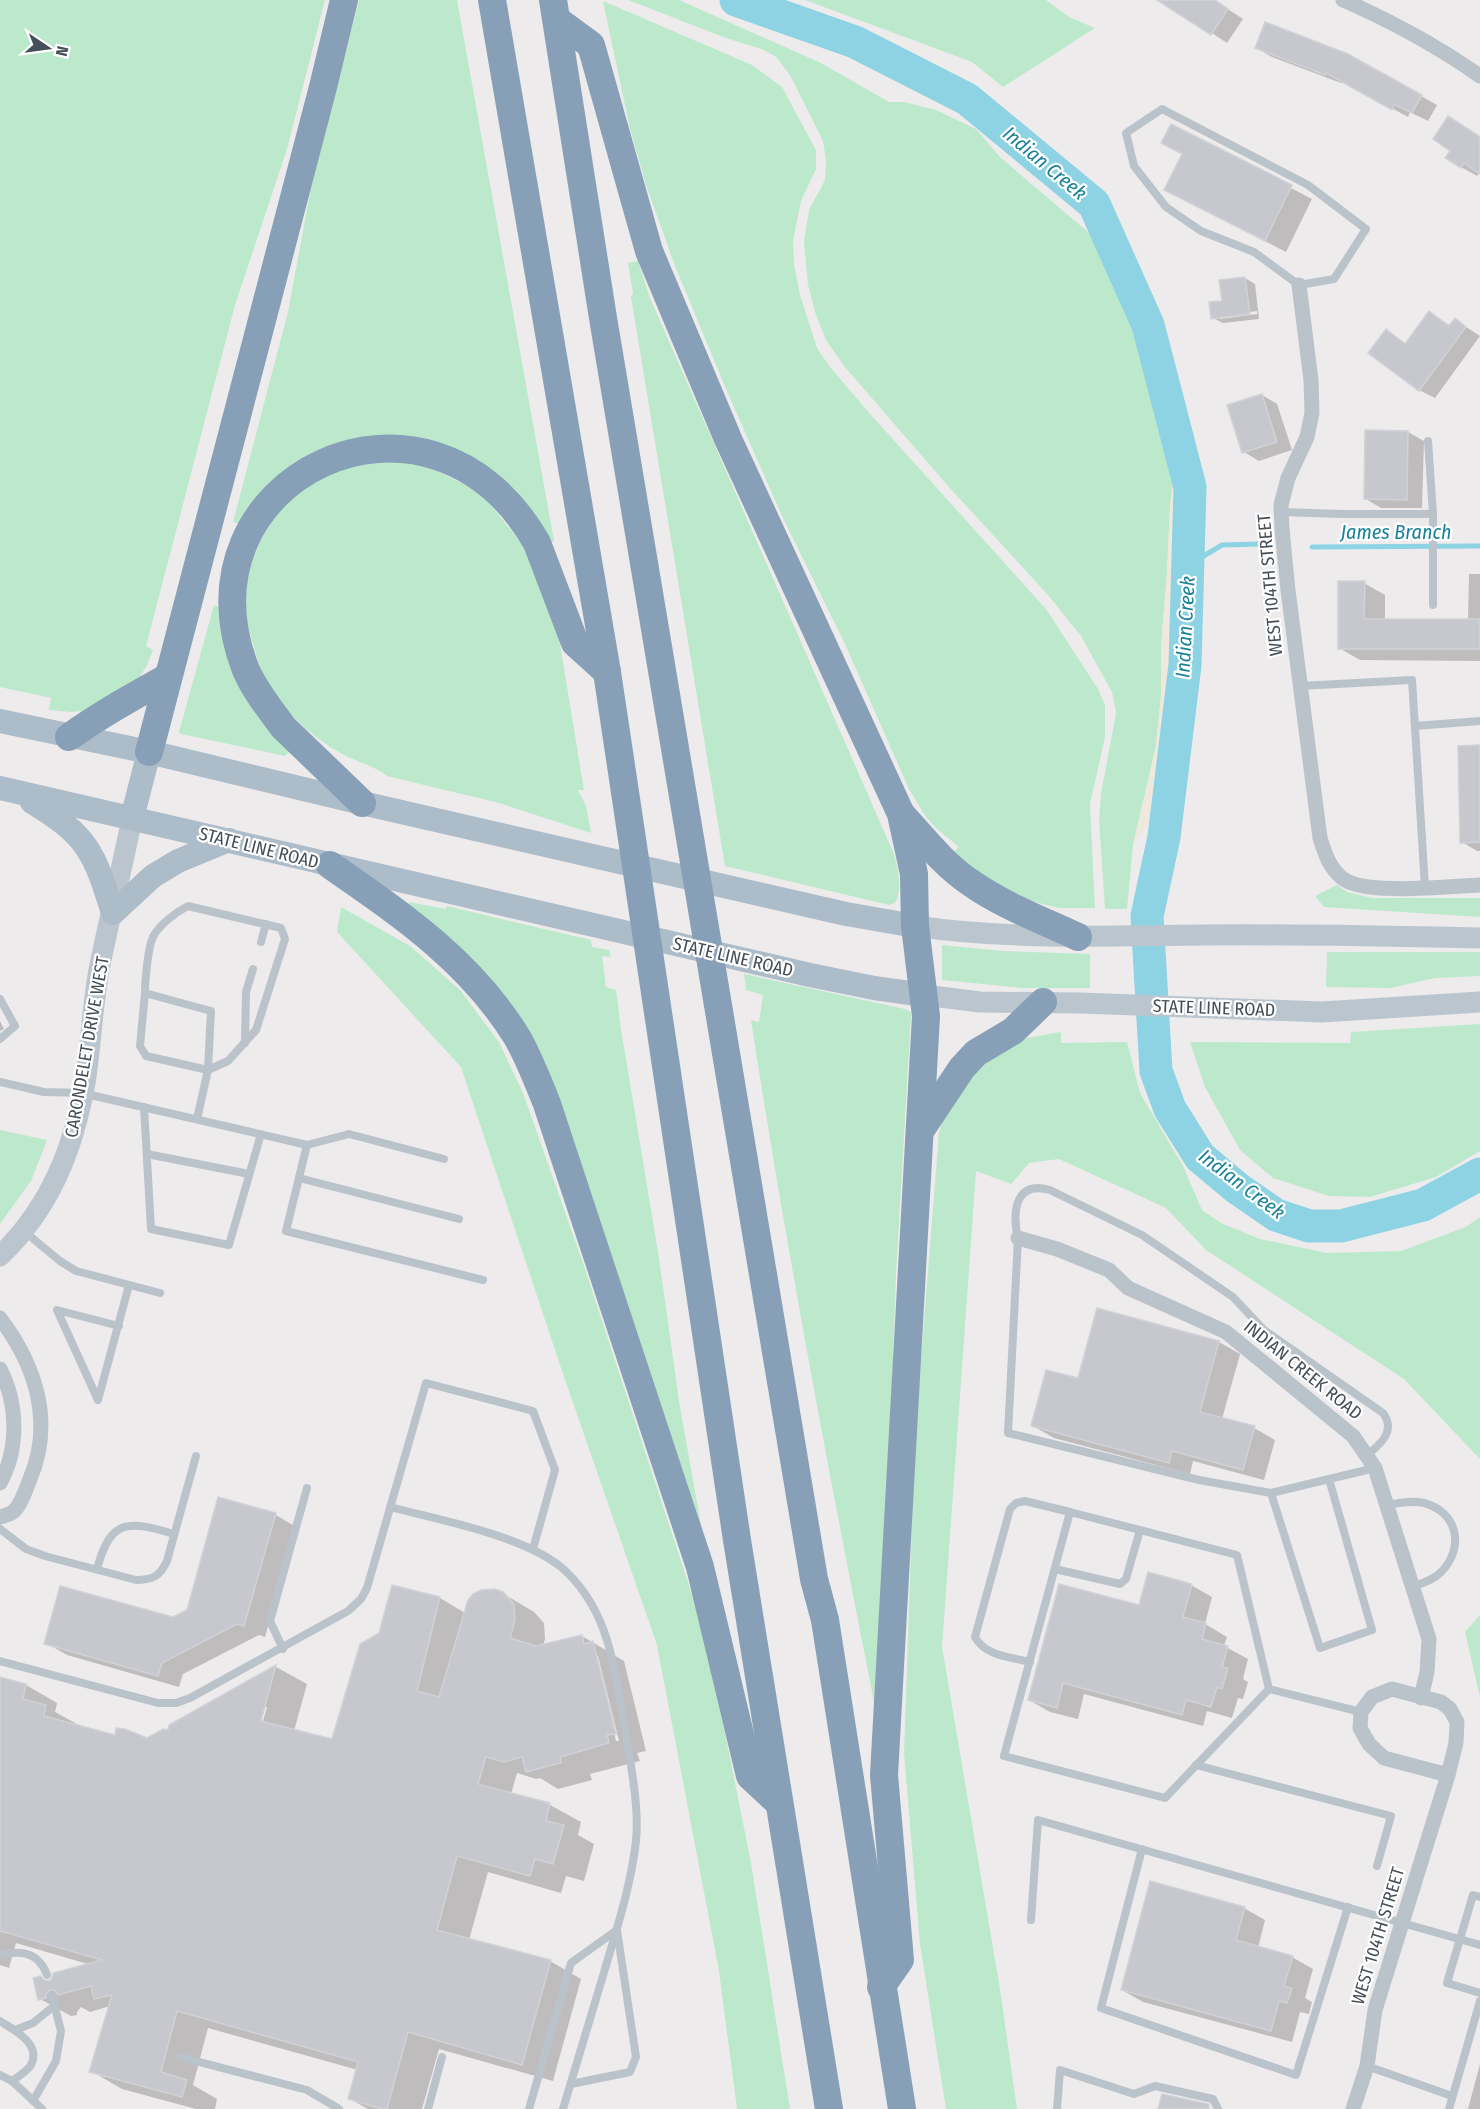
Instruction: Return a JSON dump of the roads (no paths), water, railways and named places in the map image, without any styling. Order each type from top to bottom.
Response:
[{"type":"highway","points":[[149,752],[344,0]]},
{"type":"highway","points":[[492,0],[607,672],[737,1540],[829,2109]]},
{"type":"highway","points":[[554,7],[603,318],[719,1015],[814,1579],[825,1620],[902,2109]]},
{"type":"highway","points":[[554,7],[591,45],[649,251],[728,439],[901,814],[915,874],[915,926],[926,1016],[885,1775],[900,1960],[881,1987]]},
{"type":"highway","points":[[362,803],[273,714],[247,672],[234,625],[232,601],[234,580],[248,535],[271,501],[303,473],[336,457],[370,449],[424,451],[460,464],[501,496],[530,530],[575,643],[607,672]]},
{"type":"highway","points":[[69,737],[100,715],[112,711],[168,677]]},
{"type":"highway","points":[[901,814],[945,862],[969,883],[998,900],[1078,937]]},
{"type":"highway","points":[[330,865],[406,918],[451,956],[472,977],[495,1007],[516,1036],[532,1065],[551,1115],[700,1567],[750,1776],[779,1803]]},
{"type":"highway","points":[[919,1133],[962,1068],[976,1053],[1013,1031],[1043,1002]]},
{"type":"main road","points":[[0,721],[149,752],[846,914],[915,926],[982,934],[1078,937],[1322,934],[1480,938]]},
{"type":"main road","points":[[132,818],[149,752]]},
{"type":"main road","points":[[9,790],[71,828],[87,846],[101,873],[113,913],[156,874],[178,861],[229,840]]},
{"type":"main road","name":"STATE LINE ROAD","points":[[9,790],[874,988],[980,1002],[1081,1003],[1322,1012],[1480,1002]]},
{"type":"main road","name":"CARONDELET DRIVE WEST","points":[[0,1256],[40,1209],[64,1162],[77,1122],[100,969],[132,818]]},
{"type":"street","points":[[1343,0],[1445,52],[1480,76]]},
{"type":"street","name":"WEST 104TH STREET","points":[[1299,285],[1311,380],[1312,413],[1307,437],[1288,478],[1281,512],[1287,590],[1320,838],[1326,860],[1343,879],[1361,886],[1425,887]]},
{"type":"street","points":[[1425,887],[1480,885]]},
{"type":"street","name":"INDIAN CREEK ROAD","points":[[1018,1238],[1109,1270],[1128,1288],[1226,1332],[1353,1436],[1371,1461],[1429,1640],[1427,1672],[1421,1698]]},
{"type":"street","points":[[0,1318],[14,1337],[28,1366],[41,1406],[42,1432],[37,1464],[24,1495],[13,1512],[0,1518]]},
{"type":"street","points":[[0,1370],[12,1404],[14,1432],[11,1455],[0,1483]]},
{"type":"street","points":[[1392,1689],[1441,1702],[1450,1709],[1457,1722],[1456,1743],[1448,1775],[1384,1758],[1369,1744],[1360,1728],[1361,1712],[1372,1697],[1392,1689]]},
{"type":"street","name":"WEST 104TH STREET","points":[[1353,2109],[1367,2066],[1375,2010],[1448,1775]]},
{"type":"lane","points":[[1162,109],[1308,185],[1366,229],[1334,279],[1299,285],[1254,252],[1201,231],[1166,207],[1134,165],[1125,133],[1162,109]]},
{"type":"lane","points":[[1428,441],[1433,518],[1433,605]]},
{"type":"lane","points":[[1281,512],[1433,518]]},
{"type":"lane","points":[[1300,686],[1412,680],[1425,887]]},
{"type":"lane","points":[[1415,726],[1480,721]]},
{"type":"lane","points":[[188,906],[266,924],[282,928],[285,939],[256,1030],[228,1061],[208,1070],[146,1056],[140,1046],[145,981],[153,937],[179,911],[188,906]]},
{"type":"lane","points":[[261,942],[266,924]]},
{"type":"lane","points":[[245,1042],[246,992],[253,969]]},
{"type":"lane","points":[[145,993],[211,1011],[208,1070],[197,1119]]},
{"type":"lane","points":[[0,999],[15,1026],[0,1039]]},
{"type":"lane","points":[[0,1082],[44,1092],[82,1093],[307,1145],[349,1134],[444,1159]]},
{"type":"lane","points":[[144,1107],[151,1229],[229,1245],[261,1134]]},
{"type":"lane","points":[[307,1145],[286,1230],[483,1280]]},
{"type":"lane","points":[[147,1154],[249,1174]]},
{"type":"lane","points":[[299,1178],[459,1219]]},
{"type":"lane","points":[[1039,1187],[1050,1190],[1142,1235],[1233,1297],[1264,1330],[1383,1413],[1388,1419],[1385,1439],[1371,1461],[1329,1479],[1271,1493],[1199,1480],[1008,1433],[1018,1238],[1014,1222],[1018,1200],[1024,1192],[1039,1187]]},
{"type":"lane","points":[[23,1230],[60,1261],[76,1271],[160,1293]]},
{"type":"lane","points":[[119,1326],[57,1310],[98,1400],[119,1326],[129,1285]]},
{"type":"lane","points":[[0,1661],[158,1703],[176,1703],[190,1698],[283,1649],[348,1611],[361,1599],[367,1588],[426,1383],[532,1411],[555,1470],[533,1549]]},
{"type":"lane","points":[[0,1528],[26,1549],[45,1556],[136,1580],[150,1580],[161,1573],[167,1561],[196,1456]]},
{"type":"lane","points":[[1271,1493],[1320,1648],[1372,1630],[1329,1479]]},
{"type":"lane","points":[[283,1649],[270,1622],[307,1488]]},
{"type":"lane","points":[[1030,1662],[986,1651],[975,1637],[1010,1509],[1016,1503],[1025,1501],[1237,1555],[1269,1689]]},
{"type":"lane","points":[[1387,1505],[1422,1502],[1437,1508],[1449,1517],[1455,1533],[1455,1548],[1450,1561],[1440,1573],[1412,1587]]},
{"type":"lane","points":[[390,1507],[497,1536],[533,1549],[561,1567],[576,1583],[606,1631],[614,1661],[636,1812],[636,1840],[617,1930],[563,2109]]},
{"type":"lane","points":[[1070,1512],[1005,1756],[1165,1798],[1269,1689]]},
{"type":"lane","points":[[97,1569],[108,1540],[121,1528],[140,1524],[174,1534]]},
{"type":"lane","points":[[1055,1569],[1120,1584],[1126,1579],[1140,1530]]},
{"type":"lane","points":[[1269,1689],[1361,1712]]},
{"type":"lane","points":[[1196,1765],[1391,1816],[1377,1866]]},
{"type":"lane","points":[[1031,1920],[1038,1820],[1480,1945]]},
{"type":"lane","points":[[1142,1849],[1101,2008],[1296,2075],[1348,1907]]},
{"type":"lane","points":[[1480,1897],[1473,1895],[1447,1983],[1480,1993]]},
{"type":"lane","points":[[571,2084],[630,2072],[636,2057],[617,1930]]},
{"type":"lane","points":[[529,2109],[571,1963],[617,1930]]},
{"type":"lane","points":[[0,1956],[11,1952],[30,1954],[43,1964],[47,1975]]},
{"type":"lane","points":[[33,2101],[56,2061],[62,2031],[52,1996]]},
{"type":"lane","points":[[1449,2109],[1480,2001]]},
{"type":"lane","points":[[15,2030],[33,2023],[54,2006]]},
{"type":"lane","points":[[0,2021],[25,2038],[31,2046],[33,2056],[30,2066],[12,2081]]},
{"type":"lane","points":[[428,2109],[442,2056]]},
{"type":"lane","points":[[180,2057],[307,2090],[339,2109]]},
{"type":"lane","points":[[1367,2066],[1452,2096]]},
{"type":"lane","points":[[1057,2109],[1060,2070],[1134,2094],[1155,2086],[1213,2099],[1218,2109]]},
{"type":"lane","points":[[0,2075],[12,2081],[42,2109]]},
{"type":"waterway","name":"Indian Creek","points":[[736,0],[855,42],[967,99],[1094,204],[1148,325],[1190,487],[1185,665],[1164,837],[1147,916],[1156,1071],[1170,1109],[1200,1157],[1237,1188],[1276,1215],[1309,1226],[1341,1226],[1423,1205],[1480,1174]]},
{"type":"waterway","name":"James Branch","points":[[1187,566],[1222,545],[1260,544]]},
{"type":"waterway","name":"James Branch","points":[[1312,547],[1480,546]]}]
